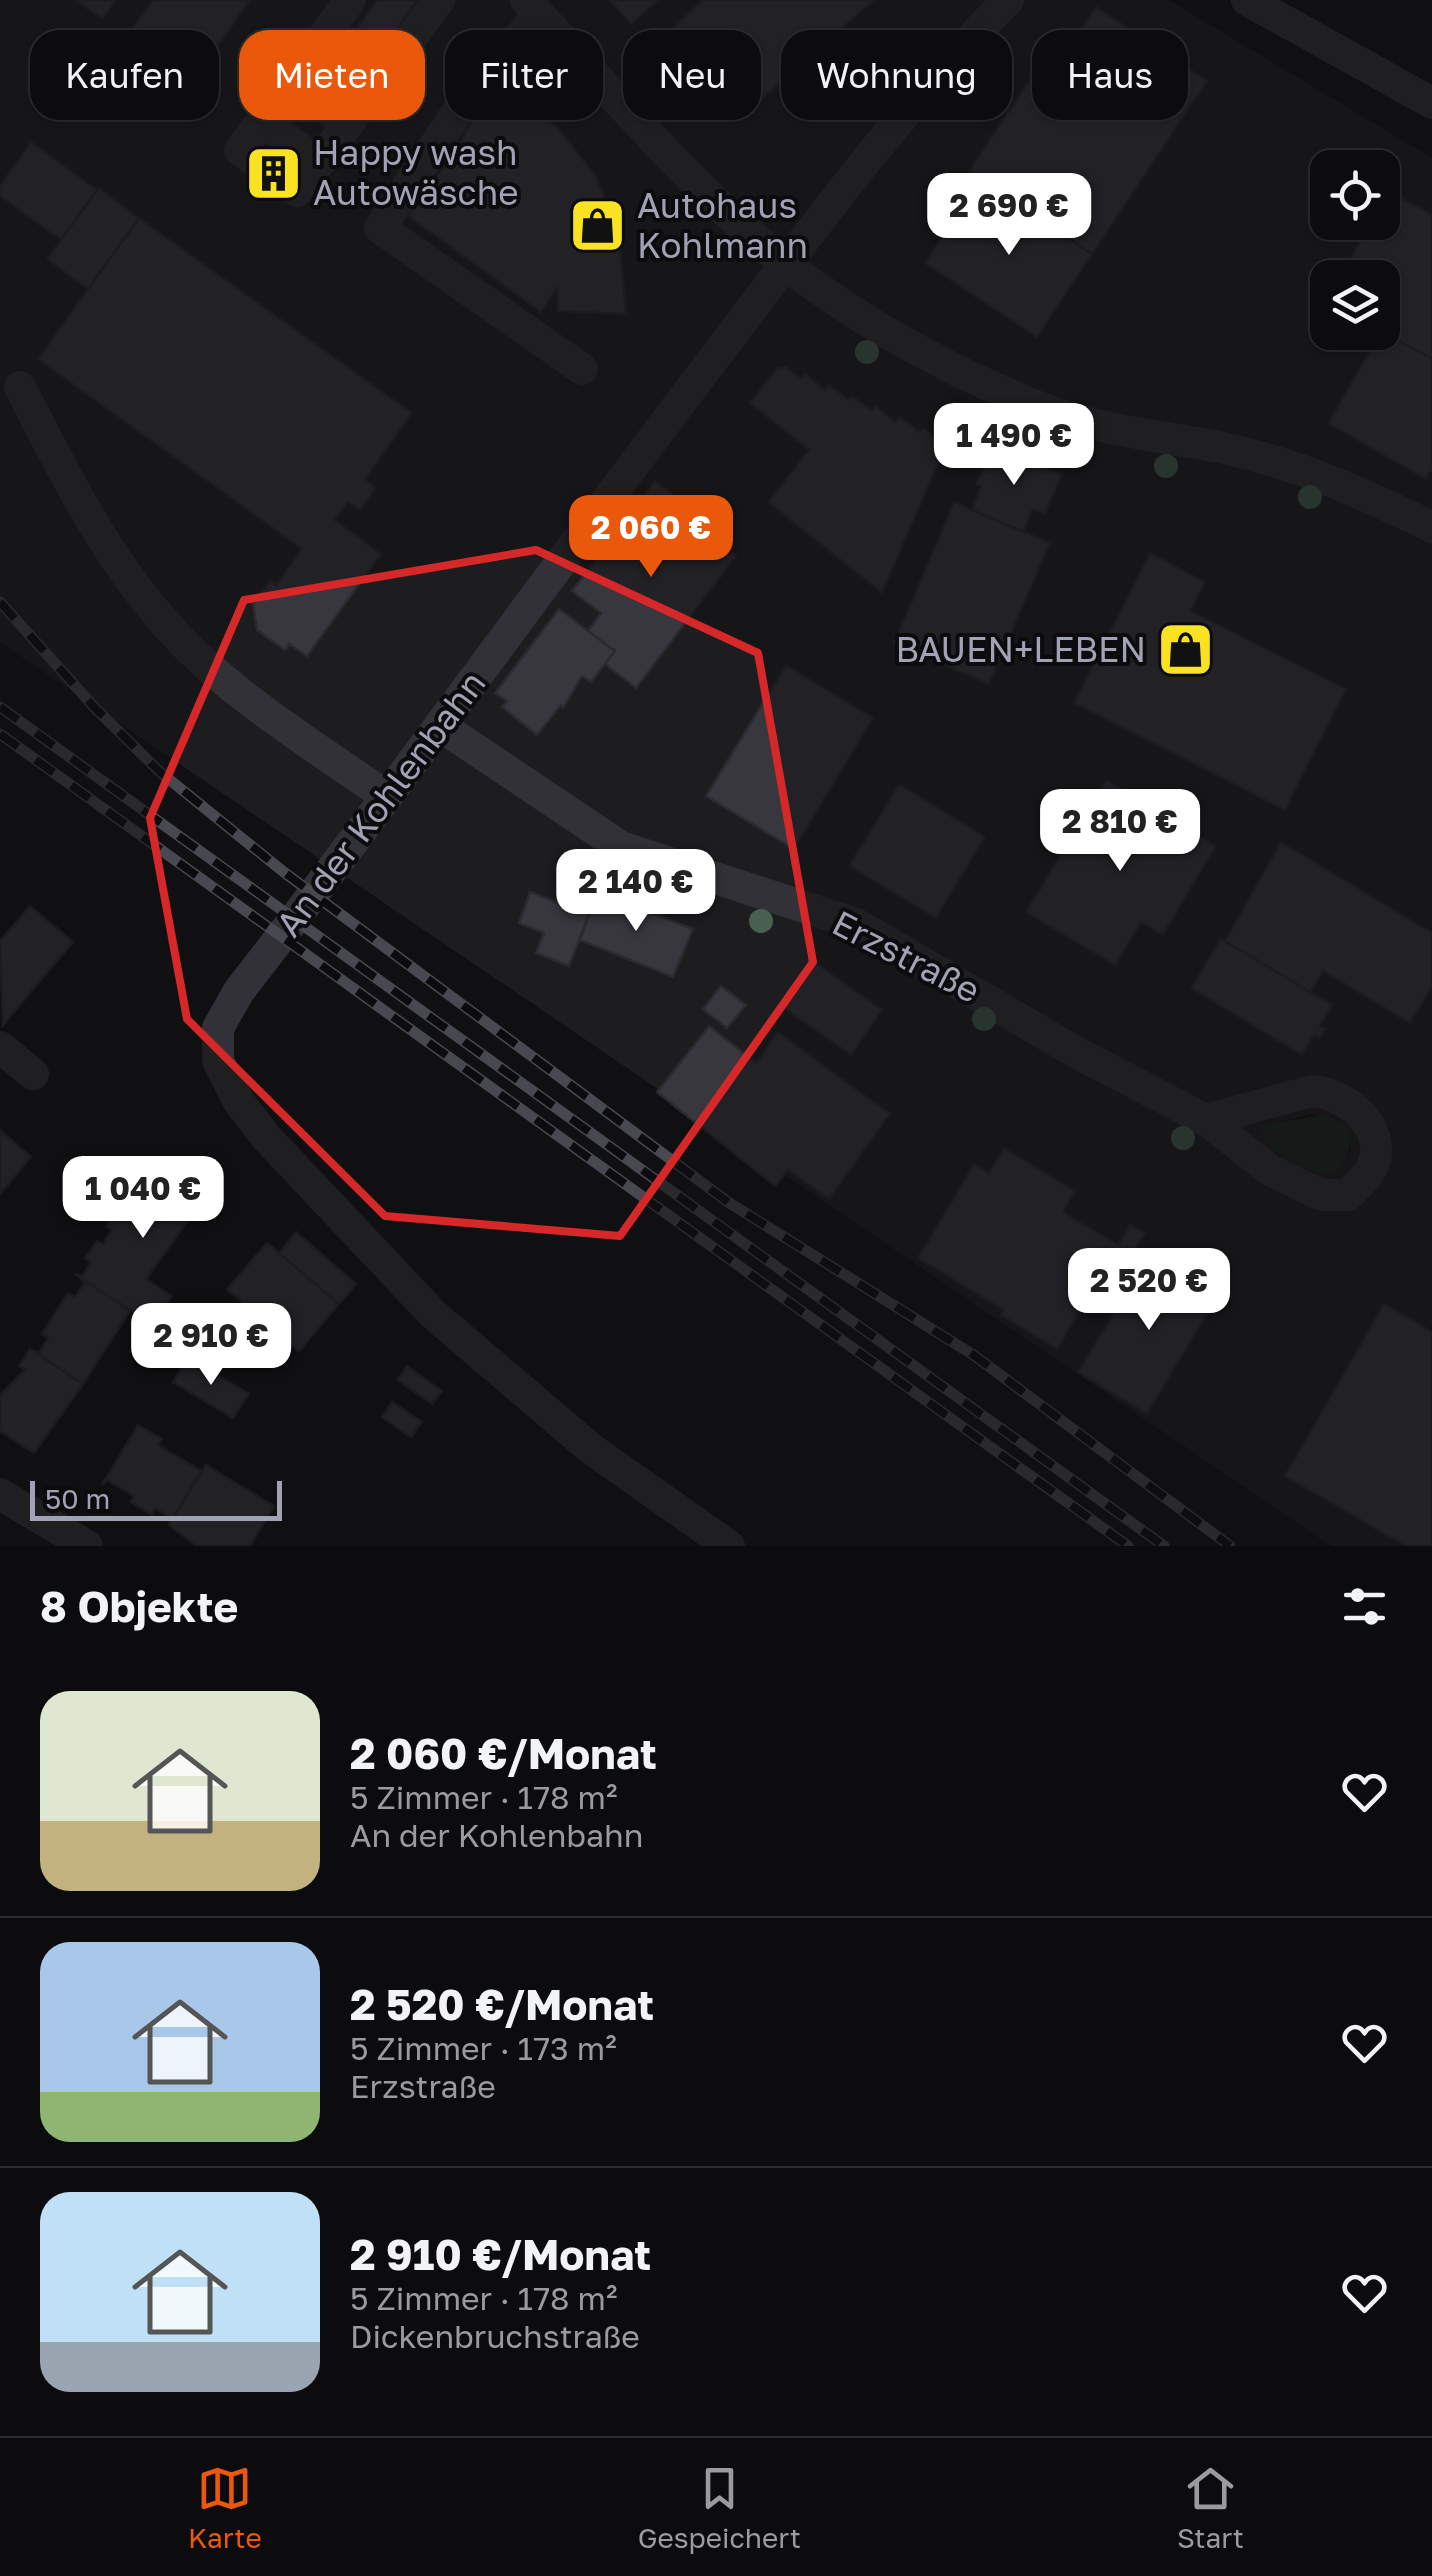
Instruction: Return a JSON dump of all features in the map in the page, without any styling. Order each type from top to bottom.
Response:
[{"type":"street","points":[[328,30],[350,0]]},
{"type":"street","points":[[292,187],[319,163],[439,0]]},
{"type":"street","name":"An der Kohlenbahn","points":[[729,1546],[590,1448],[434,1314],[267,1138],[239,1102],[218,1061],[218,1028],[239,991],[442,727],[558,564],[787,262],[918,101],[1008,0]]},
{"type":"street","points":[[1247,0],[1432,103]]},
{"type":"street","points":[[582,369],[380,228],[533,7],[703,188],[787,262],[897,341],[1038,406],[1091,424],[1231,450],[1346,485],[1432,528]]},
{"type":"street","points":[[244,152],[262,120],[319,163]]},
{"type":"street","points":[[20,387],[90,523],[160,618],[222,679],[387,798]]},
{"type":"street","name":"Erzstraße","points":[[442,727],[560,810],[621,847],[856,924],[1081,1055],[1206,1120],[1270,1170],[1321,1195],[1348,1195],[1373,1164],[1375,1148],[1362,1115],[1329,1092],[1312,1091],[1206,1120]]},
{"type":"street","points":[[0,1047],[33,1074]]},
{"type":"street","points":[[0,1494],[87,1546]]},
{"type":"highlighted area","points":[[536,550],[758,653],[813,962],[620,1236],[385,1216],[187,1019],[150,818],[244,600]]},
{"type":"shaded area","points":[[0,0],[1169,0],[1432,158],[1432,1546],[1331,1546],[0,642]],"holes":[[[1310,1115],[1333,1116],[1346,1124],[1351,1151],[1333,1170],[1265,1125]]]},
{"type":"shaded area","points":[[1326,1114],[1346,1124],[1349,1133],[1345,1160],[1333,1172],[1324,1174],[1299,1166],[1259,1135],[1265,1125]]},
{"type":"building","points":[[76,0],[116,0],[102,19]]},
{"type":"building","points":[[153,0],[250,0],[219,44],[219,30],[131,30]]},
{"type":"building","points":[[377,0],[417,0],[396,30],[356,30]]},
{"type":"building","points":[[610,0],[658,0],[631,24]]},
{"type":"building","points":[[703,0],[874,0],[840,30],[781,30],[781,82],[761,99],[761,30],[670,30]]},
{"type":"building","points":[[1096,7],[1130,30],[1081,30]]},
{"type":"building","points":[[1188,68],[1207,81],[1188,110]]},
{"type":"building","points":[[1032,76],[1032,120],[1181,120],[1092,254],[969,171],[1003,120],[1012,120],[1012,106]]},
{"type":"building","points":[[316,120],[333,120],[327,128]]},
{"type":"building","points":[[472,120],[547,120],[556,126],[596,176],[619,236],[626,314],[558,311],[557,288],[541,312],[408,216],[445,166],[441,161],[448,166]]},
{"type":"building","points":[[31,142],[97,190],[61,240],[0,196],[0,186]]},
{"type":"building","name":"Happy wash Autowäsche","points":[[280,142],[303,159],[280,191],[241,164],[256,143],[271,154]]},
{"type":"building","points":[[981,179],[1092,254],[1037,337],[925,263]]},
{"type":"building","points":[[99,188],[139,218],[88,289],[47,259]]},
{"type":"building","points":[[1400,197],[1432,215],[1432,359],[1400,341],[1400,260],[1350,260],[1361,240],[1400,240]]},
{"type":"building","points":[[139,218],[412,413],[365,479],[376,488],[360,510],[348,502],[335,520],[381,554],[307,656],[289,644],[285,650],[257,630],[253,604],[270,581],[276,585],[302,549],[38,359]]},
{"type":"building","points":[[1400,341],[1432,359],[1432,469],[1426,479],[1328,423],[1371,350],[1400,350]]},
{"type":"building","points":[[786,367],[801,379],[805,374],[825,390],[829,385],[849,400],[852,396],[872,411],[876,406],[895,422],[900,417],[919,432],[923,428],[946,445],[882,593],[768,502],[809,450],[750,403],[777,368]]},
{"type":"building","points":[[993,444],[1062,474],[1045,514],[1033,509],[1023,532],[972,510],[981,486],[976,484]]},
{"type":"building","points":[[655,481],[716,527],[710,535],[736,556],[636,688],[605,664],[615,651],[588,631],[601,613],[572,591]]},
{"type":"building","points":[[954,502],[1050,543],[989,684],[894,643]]},
{"type":"building","name":"BAUEN+LEBEN","points":[[1150,553],[1205,582],[1191,611],[1346,689],[1285,810],[1074,703]]},
{"type":"building","points":[[559,609],[615,651],[591,682],[582,676],[563,708],[561,705],[537,735],[502,707],[507,701],[495,693]]},
{"type":"building","points":[[786,665],[873,718],[794,849],[706,796]]},
{"type":"building","points":[[1106,780],[1216,846],[1163,935],[1141,922],[1115,965],[1026,912]]},
{"type":"building","points":[[899,784],[985,837],[936,918],[849,866]]},
{"type":"building","points":[[1281,842],[1432,933],[1432,986],[1410,1023],[1323,971],[1310,992],[1225,941]]},
{"type":"building","points":[[530,892],[556,902],[560,893],[592,906],[569,966],[536,953],[544,933],[519,923]]},
{"type":"building","points":[[597,892],[693,929],[673,977],[580,940]]},
{"type":"building","points":[[30,906],[73,942],[3,1025],[0,941]]},
{"type":"building","points":[[1221,939],[1332,1005],[1320,1026],[1326,1029],[1319,1038],[1314,1035],[1302,1055],[1191,988]]},
{"type":"building","points":[[816,963],[882,1010],[851,1055],[784,1008]]},
{"type":"building","points":[[721,986],[746,1005],[727,1028],[703,1009]]},
{"type":"building","points":[[709,1026],[756,1063],[778,1032],[890,1114],[829,1199],[788,1170],[775,1186],[657,1092]]},
{"type":"building","points":[[0,1130],[31,1157],[0,1194]]},
{"type":"building","points":[[1004,1148],[1075,1191],[1063,1212],[1118,1245],[1130,1225],[1145,1233],[1121,1272],[1108,1264],[1057,1349],[1001,1315],[1004,1310],[918,1258],[974,1164],[989,1173]]},
{"type":"building","points":[[152,1157],[207,1194],[146,1279],[172,1296],[153,1325],[75,1274],[82,1276],[91,1262],[85,1258],[97,1241],[103,1244],[112,1230],[106,1226],[118,1208],[124,1212],[134,1198],[128,1194],[140,1175],[146,1179],[157,1163]]},
{"type":"building","points":[[296,1232],[356,1284],[339,1304],[279,1253]]},
{"type":"building","points":[[267,1243],[339,1304],[299,1351],[227,1289]]},
{"type":"building","points":[[1151,1252],[1219,1294],[1147,1414],[1078,1372]]},
{"type":"building","points":[[79,1277],[130,1311],[83,1384],[32,1350],[39,1353],[48,1338],[42,1334],[68,1293],[75,1297],[84,1283]]},
{"type":"building","points":[[1384,1304],[1432,1332],[1432,1546],[1406,1546],[1285,1476]]},
{"type":"building","points":[[30,1349],[83,1384],[34,1453],[0,1431],[0,1395],[25,1370],[19,1366]]},
{"type":"building","points":[[188,1358],[249,1394],[233,1418],[173,1382]]},
{"type":"building","points":[[407,1366],[442,1391],[432,1404],[398,1380]]},
{"type":"building","points":[[392,1402],[422,1422],[411,1437],[382,1417]]},
{"type":"building","points":[[138,1425],[162,1439],[158,1445],[201,1471],[169,1525],[171,1518],[155,1508],[151,1514],[131,1502],[134,1496],[107,1480],[102,1485]]},
{"type":"building","points":[[206,1465],[274,1506],[250,1546],[197,1546],[169,1525]]},
{"type":"tunnel","points":[[247,155],[286,183]]},
{"type":"railway","points":[[0,602],[95,708],[160,772],[285,873],[728,1202],[975,1356],[1230,1546]]},
{"type":"railway","points":[[0,707],[1164,1546]]},
{"type":"railway","points":[[0,734],[1128,1546]]},
{"type":"place","name":"Happy wash Autowäsche","points":[[274,173]]},
{"type":"place","name":"Autohaus Kohlmann","points":[[598,226]]},
{"type":"place","name":"BAUEN+LEBEN","points":[[1185,650]]}]
